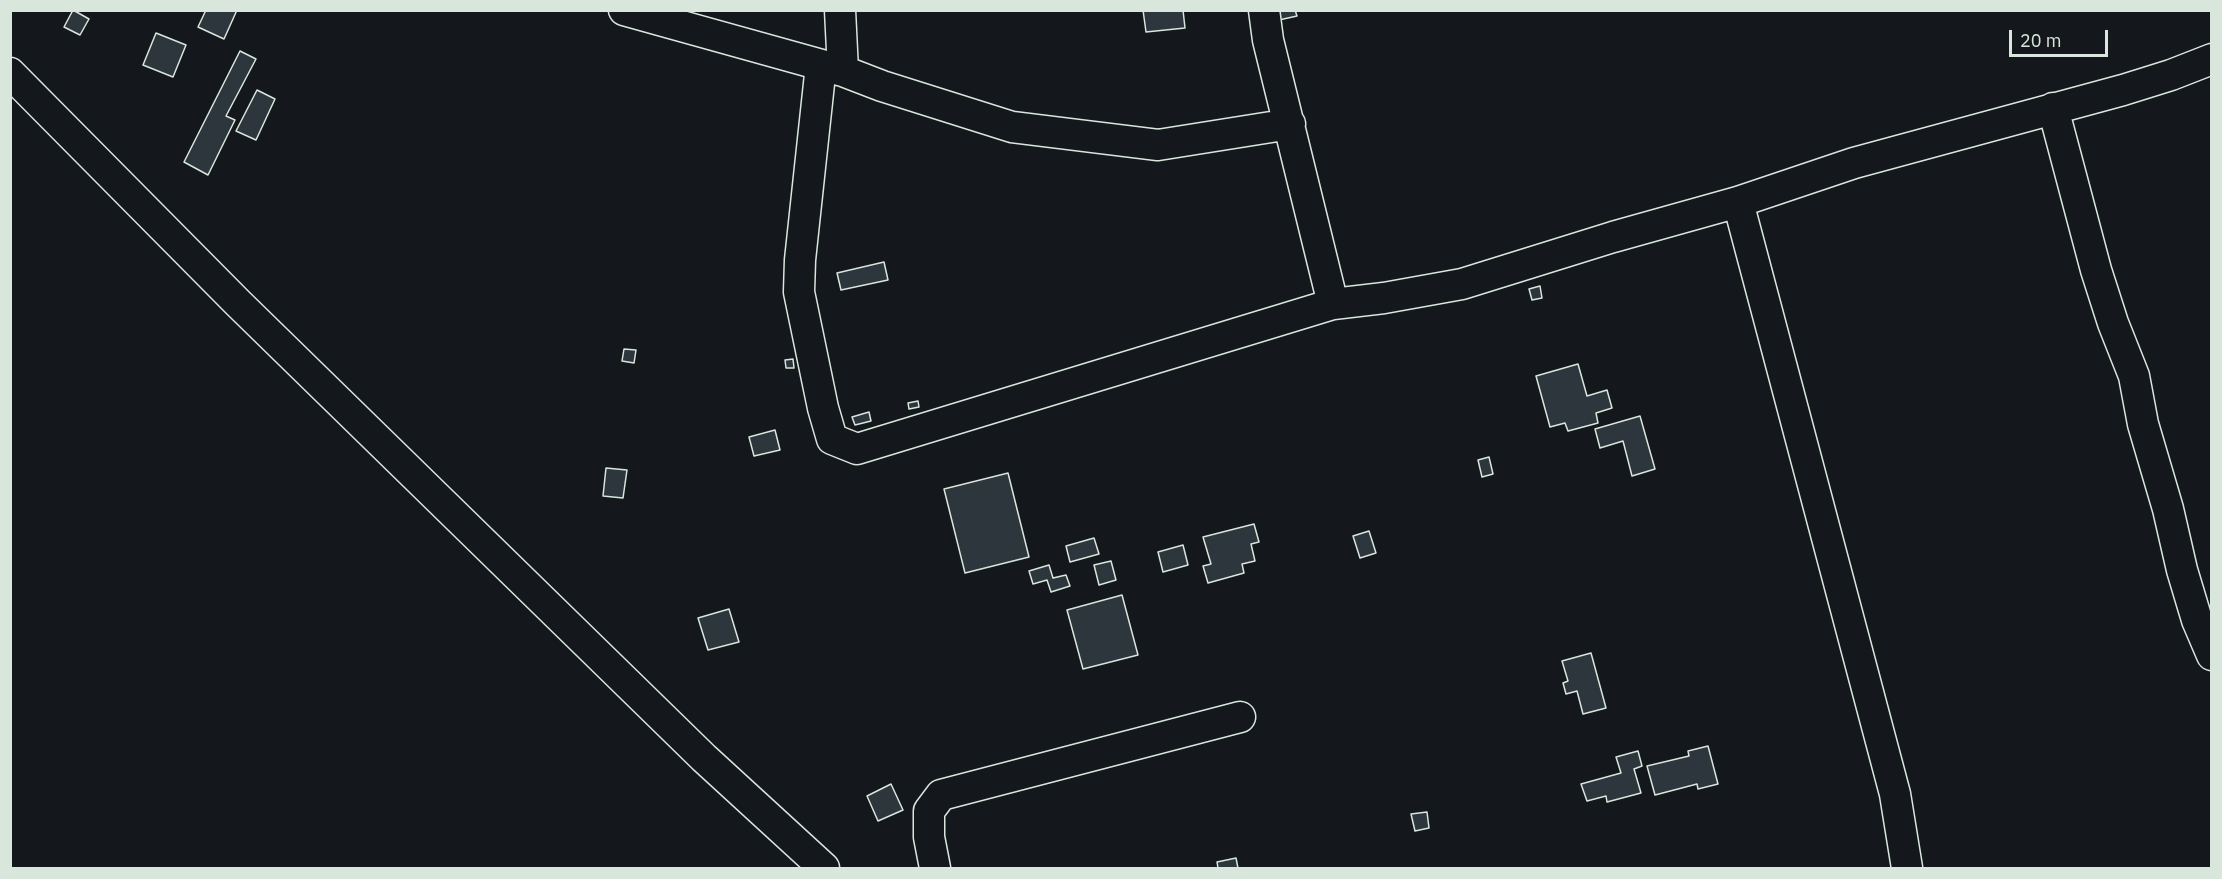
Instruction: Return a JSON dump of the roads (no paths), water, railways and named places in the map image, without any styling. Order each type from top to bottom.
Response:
[{"type":"street","points":[[624,10],[832,68],[1012,127],[1158,145],[1290,124]]},
{"type":"street","points":[[840,10],[800,260],[799,292],[823,408],[832,439],[857,449],[1334,304],[1462,284],[1602,240],[1738,202],[1854,163],[2132,87],[2211,59]]},
{"type":"street","points":[[1264,10],[1268,40],[1334,304]]},
{"type":"street","points":[[10,73],[272,336],[704,758],[824,868]]},
{"type":"street","points":[[2052,108],[2096,270],[2113,323],[2134,376],[2143,423],[2168,509],[2182,570],[2197,620],[2211,655]]},
{"type":"street","points":[[1738,202],[1895,794],[1907,868]]},
{"type":"street","points":[[935,868],[929,837],[929,811],[942,795],[1240,717]]}]
